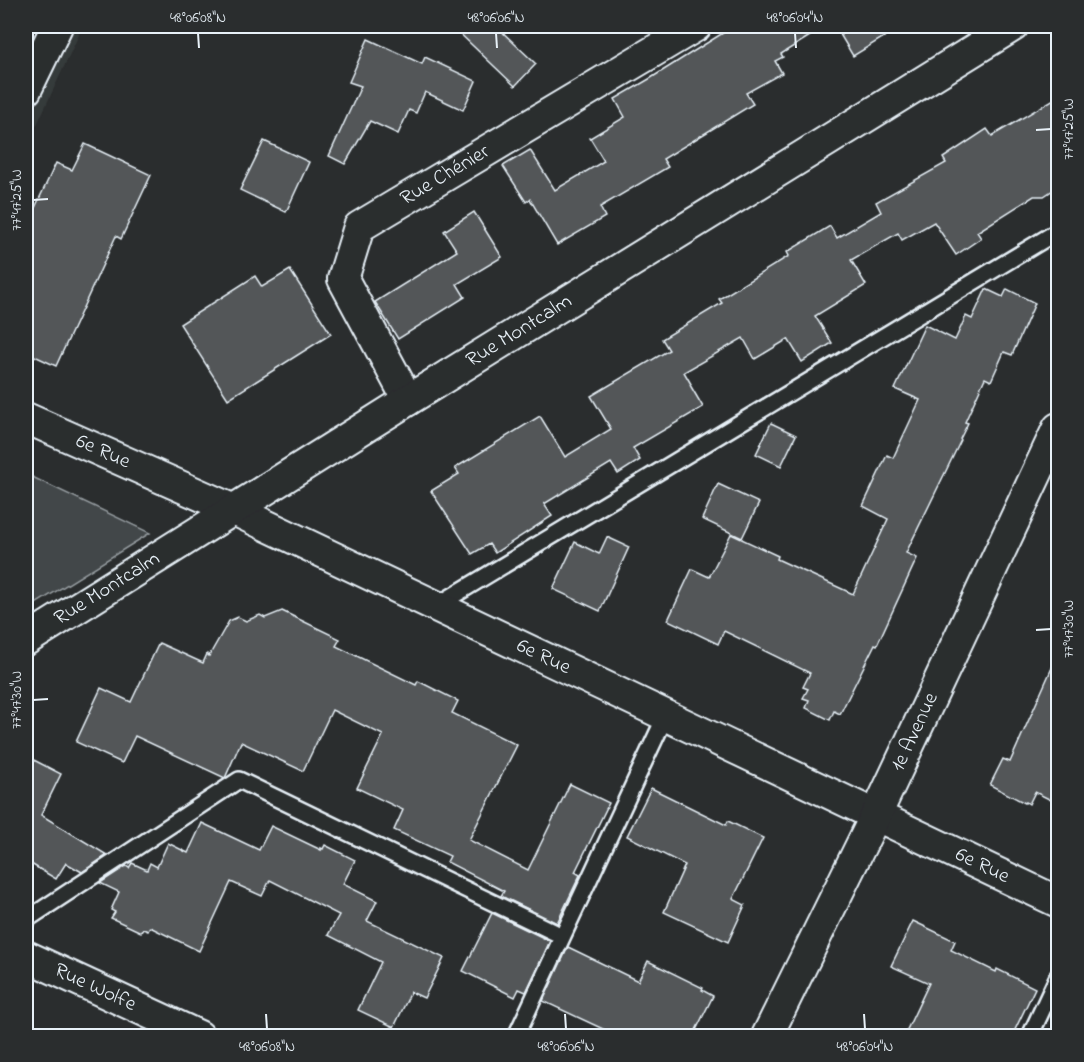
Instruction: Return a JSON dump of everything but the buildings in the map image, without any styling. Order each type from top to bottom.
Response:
[{"type":"street","points":[[26,90],[57,26]]},
{"type":"street","name":"Rue Chénier","points":[[408,400],[343,279],[359,227],[696,26]]},
{"type":"street","name":"Rue Montcalm","points":[[26,640],[408,400],[1013,26]]},
{"type":"street","name":"6e Rue","points":[[26,418],[234,510],[1059,902]]},
{"type":"street","name":"1e Avenue","points":[[767,1036],[876,815],[1059,428]]},
{"type":"street","name":"Rue Wolfe","points":[[26,956],[199,1036]]},
{"type":"lane","points":[[436,606],[1059,231]]},
{"type":"lane","points":[[516,1036],[666,715]]},
{"type":"lane","points":[[26,920],[239,780],[562,936]]},
{"type":"lane","points":[[1030,1036],[1059,976]]},
{"type":"shaded area","points":[[26,26],[83,26],[26,148]]},
{"type":"shaded area","points":[[26,474],[150,533],[26,610]]}]
